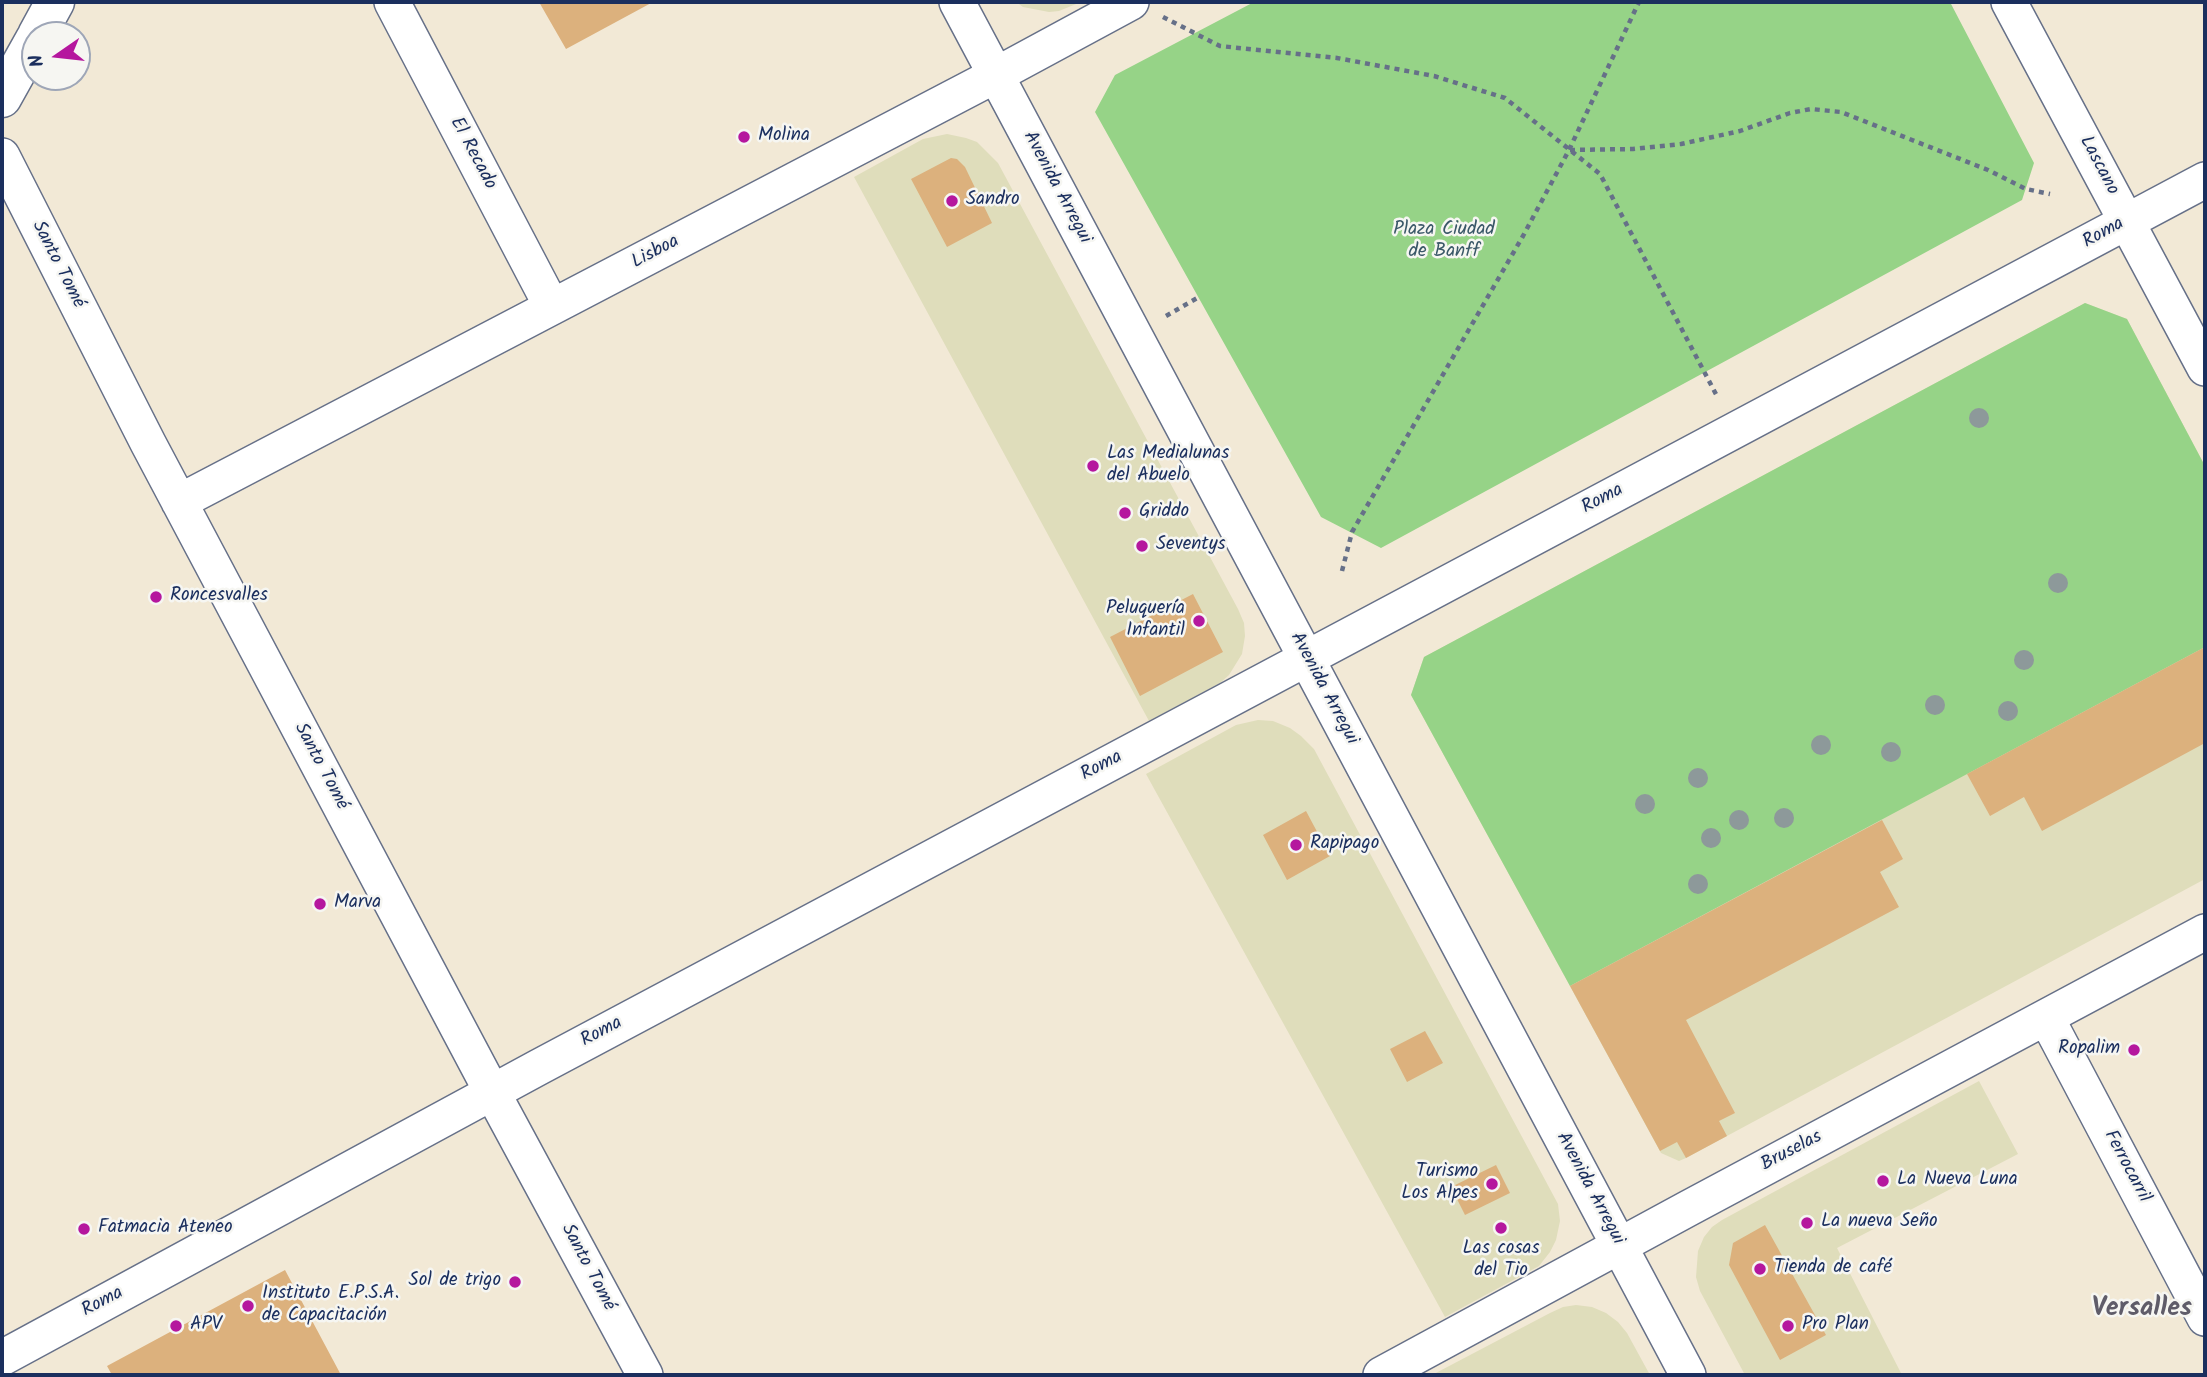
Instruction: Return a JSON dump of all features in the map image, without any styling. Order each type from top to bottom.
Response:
[{"type":"street","points":[[45,21],[55,2]]},
{"type":"street","name":"El Recado","points":[[393,2],[552,307]]},
{"type":"street","name":"Avenida Arregui","points":[[957,2],[1688,1375]]},
{"type":"street","name":"Lascano","points":[[2009,2],[2205,368]]},
{"type":"street","name":"Lisboa","points":[[179,502],[996,75],[1142,7]]},
{"type":"street","points":[[2,98],[21,64]]},
{"type":"street","name":"Santo Tomé","points":[[2,156],[179,502],[645,1375]]},
{"type":"street","name":"Roma","points":[[2,1358],[492,1092],[2205,180]]},
{"type":"street","name":"Bruselas","points":[[1381,1375],[2205,932]]},
{"type":"street","name":"Ferrocarril","points":[[2046,1017],[2205,1318]]},
{"type":"path","points":[[1342,571],[1352,532],[1523,236],[1569,150],[1639,2]]},
{"type":"path","points":[[1142,7],[1220,46],[1337,58],[1434,76],[1505,98],[1600,174],[1735,430]]},
{"type":"path","points":[[1569,150],[1633,149],[1681,144],[1740,131],[1790,113],[1811,109],[1841,112],[1988,170],[2026,189],[2049,194]]},
{"type":"shaded area","points":[[1016,2],[1081,2],[1049,12],[1023,7]]},
{"type":"shaded area","points":[[947,134],[977,142],[998,163],[1244,623],[1242,654],[1229,675],[1220,683],[1149,721],[854,177],[923,139]]},
{"type":"shaded area","points":[[2085,303],[2127,319],[2205,466],[2205,879],[1686,1158],[1679,1161],[1661,1153],[1411,695],[1424,657]]},
{"type":"shaded area","points":[[1258,720],[1273,721],[1290,728],[1314,749],[1558,1204],[1560,1221],[1556,1240],[1539,1266],[1445,1317],[1146,774],[1236,725]]},
{"type":"shaded area","points":[[1979,1081],[2018,1154],[1837,1248],[1902,1375],[1745,1375],[1700,1291],[1696,1277],[1698,1251],[1704,1237],[1722,1220]]},
{"type":"shaded area","points":[[1576,1305],[1592,1307],[1618,1322],[1650,1375],[1432,1375],[1550,1313]]},
{"type":"green space","name":"Plaza Ciudad de Banff","points":[[1254,2],[1950,2],[2034,163],[2022,200],[1381,548],[1321,517],[1095,112],[1115,75]]},
{"type":"green space","points":[[2085,303],[2127,319],[2205,466],[2205,647],[1570,986],[1411,695],[1424,657]]},
{"type":"building","points":[[539,2],[653,2],[566,49]]},
{"type":"building","name":"Sandro","points":[[951,158],[957,159],[965,167],[992,223],[947,247],[911,179]]},
{"type":"building","points":[[1193,594],[1223,652],[1140,696],[1110,637]]},
{"type":"building","points":[[2205,647],[2205,743],[2042,831],[2024,797],[1990,816],[1967,774]]},
{"type":"building","name":"Rapipago","points":[[1306,811],[1330,856],[1287,880],[1263,835]]},
{"type":"building","points":[[1882,820],[1903,859],[1880,872],[1899,907],[1686,1020],[1735,1113],[1719,1121],[1727,1136],[1686,1158],[1677,1142],[1660,1151],[1570,986]]},
{"type":"building","points":[[1425,1031],[1443,1063],[1407,1082],[1390,1049]]},
{"type":"building","points":[[1496,1165],[1510,1193],[1465,1215],[1451,1187]]},
{"type":"building","points":[[1765,1225],[1826,1335],[1780,1360],[1729,1265],[1733,1243]]},
{"type":"building","points":[[285,1270],[341,1375],[112,1375],[107,1366]]},
{"type":"place","name":"Molina","points":[[744,137]]},
{"type":"place","name":"Sandro","points":[[952,201]]},
{"type":"place","name":"Las Medialunas del Abuelo","points":[[1093,466]]},
{"type":"place","name":"Griddo","points":[[1125,513]]},
{"type":"place","name":"Seventys","points":[[1142,546]]},
{"type":"place","name":"Roncesvalles","points":[[156,597]]},
{"type":"place","name":"Peluquería Infantil","points":[[1199,621]]},
{"type":"place","name":"Rapipago","points":[[1296,845]]},
{"type":"place","name":"Marva","points":[[320,904]]},
{"type":"place","name":"Ropalim","points":[[2134,1050]]},
{"type":"place","name":"La Nueva Luna","points":[[1883,1181]]},
{"type":"place","name":"Turismo Los Alpes","points":[[1492,1184]]},
{"type":"place","name":"La nueva Seño","points":[[1807,1223]]},
{"type":"place","name":"Las cosas del Tio","points":[[1501,1228]]},
{"type":"place","name":"Fatmacia Ateneo","points":[[84,1229]]},
{"type":"place","name":"Tienda de café","points":[[1760,1269]]},
{"type":"place","name":"Sol de trigo","points":[[515,1282]]},
{"type":"place","name":"Instituto E.P.S.A. de Capacitación","points":[[248,1306]]},
{"type":"place","name":"APV","points":[[176,1326]]},
{"type":"place","name":"Pro Plan","points":[[1788,1326]]},
{"type":"district","name":"Versalles","points":[[2142,1311]]}]
